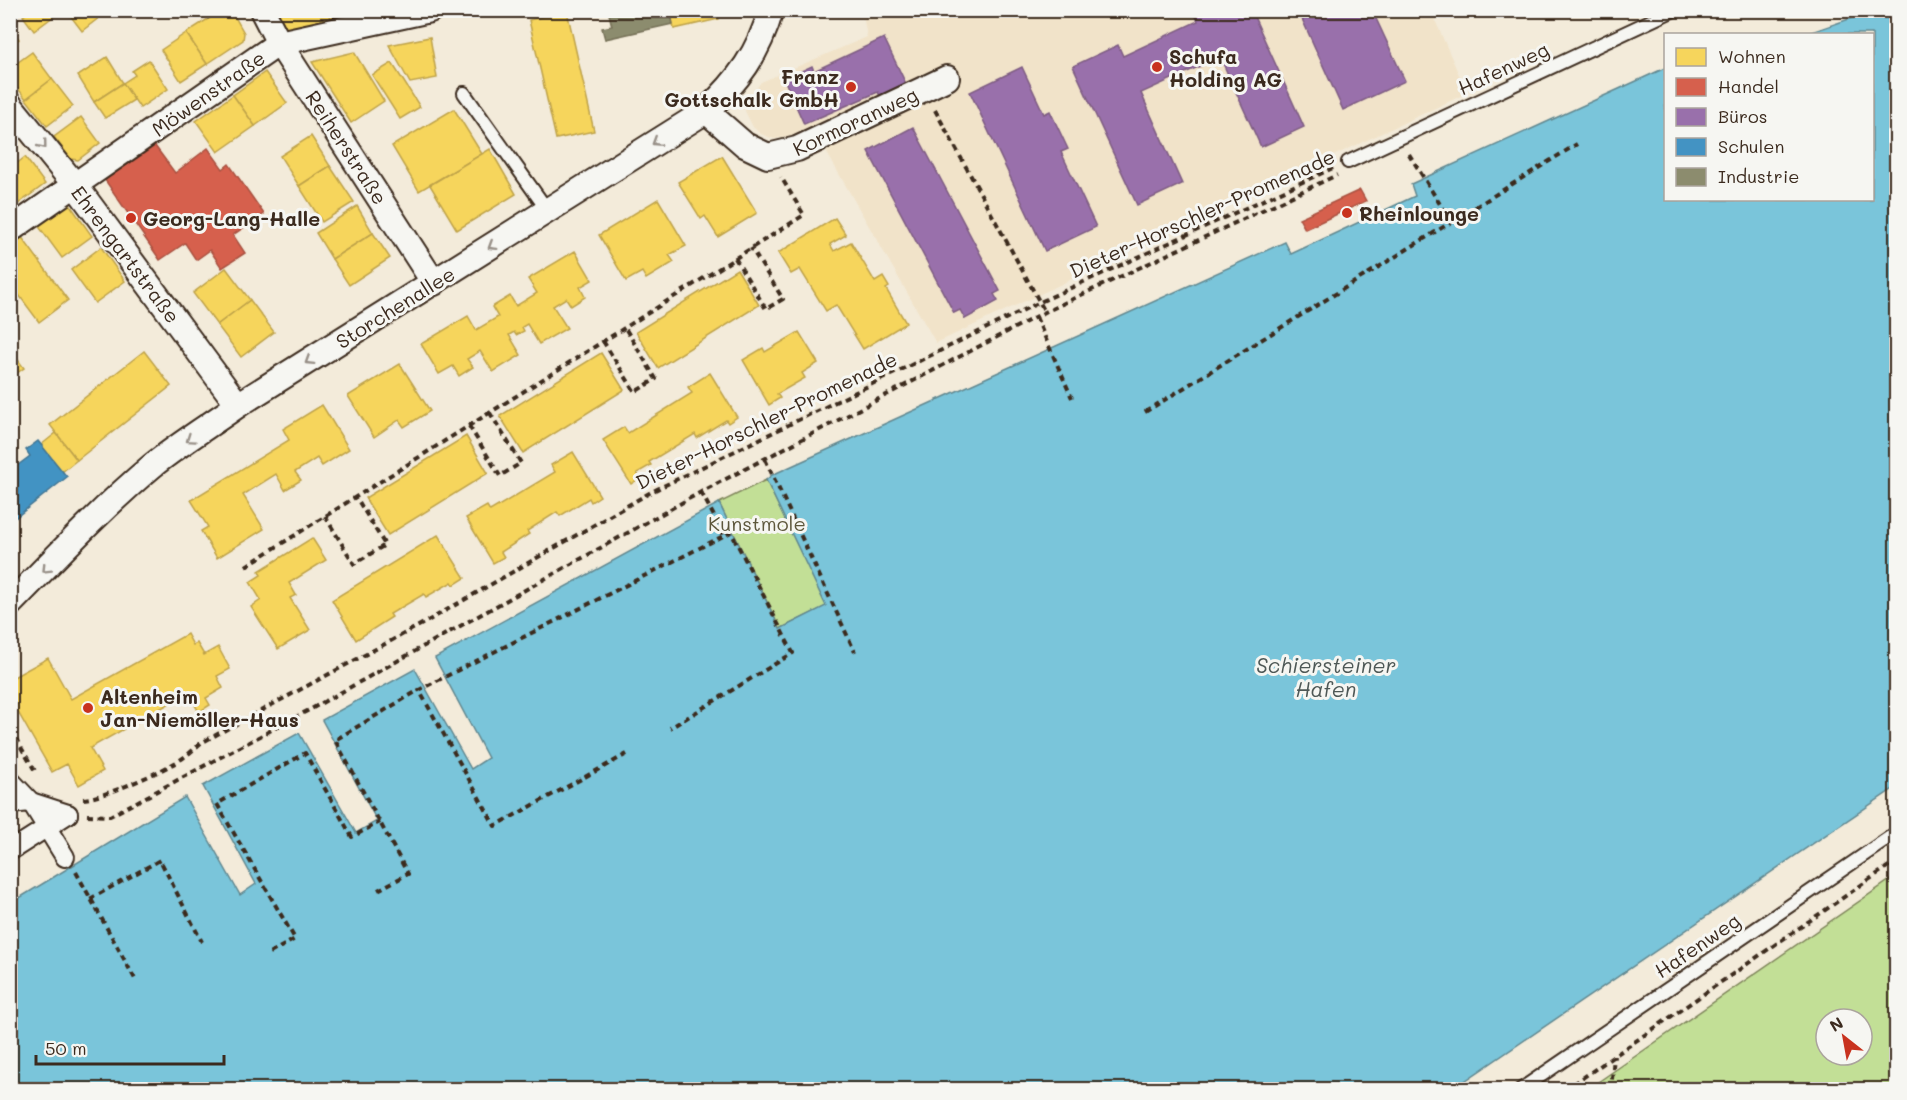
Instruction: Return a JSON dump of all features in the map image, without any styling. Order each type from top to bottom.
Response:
[{"type":"street","name":"Reiherstraße","points":[[262,10],[279,43],[434,283]]},
{"type":"street","name":"Möwenstraße","points":[[10,230],[279,43],[430,10]]},
{"type":"street","name":"Storchenallee","points":[[10,604],[121,493],[154,465],[238,405],[706,111],[729,88],[751,59],[766,29],[771,10]]},
{"type":"street","name":"Kormoranweg","points":[[706,111],[745,145],[768,156],[797,149],[946,78]]},
{"type":"street","name":"Ehrengartstraße","points":[[10,105],[75,185],[238,405]]},
{"type":"street","points":[[10,780],[31,802],[68,861]]},
{"type":"street","points":[[10,804],[31,802],[68,814]]},
{"type":"street","points":[[10,851],[68,814]]},
{"type":"lane","name":"Hafenweg","points":[[1348,162],[1674,10]]},
{"type":"lane","points":[[464,93],[548,210]]},
{"type":"lane","name":"Hafenweg","points":[[1520,1089],[1896,833]]},
{"type":"path","points":[[939,117],[1045,312]]},
{"type":"path","points":[[1145,412],[1577,144]]},
{"type":"path","points":[[1409,155],[1451,222]]},
{"type":"path","points":[[246,566],[804,215],[768,156]]},
{"type":"path","name":"Dieter-Horschler-Promenade","points":[[80,799],[118,789],[164,769],[184,758],[201,743],[424,624],[651,492],[1040,302],[1348,162]]},
{"type":"path","name":"Dieter-Horschler-Promenade","points":[[68,814],[110,816],[311,709],[701,492],[1045,312],[1343,172],[1348,162]]},
{"type":"path","points":[[735,258],[766,309],[783,299],[751,248]]},
{"type":"path","points":[[1036,317],[1072,398]]},
{"type":"path","points":[[603,341],[635,392],[656,379],[625,328]]},
{"type":"path","points":[[469,426],[500,476],[507,472],[521,463],[490,413]]},
{"type":"path","points":[[765,459],[855,652]]},
{"type":"path","points":[[701,492],[724,535]]},
{"type":"path","points":[[325,516],[354,564],[385,545],[356,497]]},
{"type":"path","points":[[378,890],[408,874],[335,740],[419,690],[731,532],[793,654],[670,728]]},
{"type":"path","points":[[419,690],[495,826],[627,753]]},
{"type":"path","points":[[10,729],[42,783]]},
{"type":"path","points":[[270,953],[295,939],[217,804],[305,753],[352,837],[380,822]]},
{"type":"path","points":[[90,899],[159,860],[202,942]]},
{"type":"path","points":[[68,861],[135,979]]},
{"type":"path","points":[[1565,1089],[1896,861]]},
{"type":"path","points":[[1611,1089],[1614,1056]]},
{"type":"shaded area","points":[[862,10],[1431,11],[1467,93],[936,343],[815,129],[774,139],[761,134],[753,127],[745,111],[747,101],[761,82],[867,37]]},
{"type":"green space","name":"Kunstmole","points":[[766,480],[827,606],[780,629],[719,503]]},
{"type":"green space","points":[[1896,876],[1896,1089],[1588,1089]]},
{"type":"water","name":"Schiersteiner Hafen","points":[[1872,11],[1896,11],[1896,787],[1453,1089],[11,1089],[11,903],[185,797],[240,895],[256,884],[203,786],[299,733],[356,833],[377,821],[322,720],[415,669],[471,769],[488,758],[435,658],[719,503],[780,629],[826,606],[766,480],[772,475],[1285,242],[1291,254],[1415,196],[1411,184],[1664,68],[1664,201],[1874,201],[1874,33],[1809,33]]},
{"type":"building: Wohnen","points":[[31,10],[62,10],[34,31],[23,16]]},
{"type":"building: Wohnen","points":[[66,10],[109,10],[82,31]]},
{"type":"building: Wohnen","points":[[222,10],[231,10],[244,33],[243,40],[207,64],[186,33]]},
{"type":"building: Wohnen","points":[[277,10],[328,10],[331,18],[286,29]]},
{"type":"building: Wohnen","points":[[328,10],[359,10],[331,18]]},
{"type":"building: Wohnen","points":[[670,10],[718,10],[719,19],[674,29]]},
{"type":"building: Wohnen","points":[[567,11],[594,131],[556,139],[529,20]]},
{"type":"building: Wohnen","points":[[12,31],[19,39],[10,45],[10,32]]},
{"type":"building: Wohnen","points":[[186,33],[207,64],[181,81],[161,50]]},
{"type":"building: Wohnen","points":[[430,37],[437,78],[410,83],[389,45]]},
{"type":"building: Wohnen","points":[[32,52],[52,79],[26,99],[10,78],[10,68]]},
{"type":"building: Wohnen","points":[[354,52],[384,101],[351,123],[312,62]]},
{"type":"building: Wohnen","points":[[107,57],[123,83],[94,102],[78,76]]},
{"type":"building: Wohnen","points":[[149,60],[168,89],[140,108],[123,83],[135,75],[132,71]]},
{"type":"building: Wohnen","points":[[392,63],[420,107],[400,119],[372,75]]},
{"type":"building: Wohnen","points":[[265,72],[287,103],[255,126],[233,95]]},
{"type":"building: Wohnen","points":[[52,79],[73,106],[47,126],[26,99]]},
{"type":"building: Wohnen","points":[[123,83],[134,100],[105,118],[94,102]]},
{"type":"building: Wohnen","points":[[233,95],[255,126],[218,152],[196,121]]},
{"type":"building: Wohnen","points":[[454,109],[482,154],[419,191],[392,146]]},
{"type":"building: Wohnen","points":[[81,117],[100,143],[78,160],[71,159],[54,137]]},
{"type":"building: Wohnen","points":[[311,136],[330,166],[299,186],[280,156]]},
{"type":"building: Wohnen","points":[[490,149],[516,194],[457,230],[430,185]]},
{"type":"building: Wohnen","points":[[722,156],[757,213],[718,237],[705,216],[701,219],[678,182]]},
{"type":"building: Wohnen","points":[[25,157],[45,184],[18,204],[10,194],[10,169]]},
{"type":"building: Wohnen","points":[[330,166],[354,202],[322,222],[299,186]]},
{"type":"building: Wohnen","points":[[10,194],[18,204],[10,210]]},
{"type":"building: Wohnen","points":[[658,199],[686,246],[669,255],[674,262],[646,279],[642,272],[626,281],[599,235]]},
{"type":"building: Wohnen","points":[[68,202],[92,236],[62,258],[37,224]]},
{"type":"building: Wohnen","points":[[357,206],[373,233],[332,259],[316,233]]},
{"type":"building: Wohnen","points":[[835,218],[846,235],[830,244],[834,251],[851,242],[875,282],[883,277],[889,287],[886,289],[906,323],[863,349],[836,305],[826,311],[800,269],[791,274],[778,253]]},
{"type":"building: Wohnen","points":[[373,233],[390,258],[349,285],[332,259]]},
{"type":"building: Wohnen","points":[[21,236],[68,300],[39,322],[10,283],[10,243]]},
{"type":"building: Wohnen","points":[[101,247],[125,281],[95,303],[71,270]]},
{"type":"building: Wohnen","points":[[575,251],[592,280],[580,287],[585,297],[571,306],[566,298],[553,306],[567,328],[539,344],[527,324],[522,327],[524,331],[516,335],[514,332],[509,335],[521,355],[493,372],[480,351],[467,359],[473,367],[459,376],[453,366],[439,374],[421,344],[468,316],[476,330],[498,317],[492,307],[510,296],[516,306],[537,293],[528,279]]},
{"type":"building: Wohnen","points":[[226,268],[250,300],[217,325],[193,293]]},
{"type":"building: Wohnen","points":[[737,269],[759,305],[658,368],[636,332]]},
{"type":"building: Wohnen","points":[[250,300],[274,332],[241,357],[217,325]]},
{"type":"building: Wohnen","points":[[799,332],[818,363],[802,373],[805,378],[777,394],[780,398],[769,405],[743,360],[763,348],[765,352]]},
{"type":"building: Wohnen","points":[[10,349],[24,368],[10,378]]},
{"type":"building: Wohnen","points":[[144,351],[171,386],[77,460],[50,425]]},
{"type":"building: Wohnen","points":[[601,353],[624,390],[523,453],[500,416]]},
{"type":"building: Wohnen","points":[[400,364],[430,411],[404,427],[399,420],[374,437],[348,396]]},
{"type":"building: Wohnen","points":[[710,373],[737,417],[728,423],[726,420],[697,438],[695,434],[649,462],[651,465],[637,473],[640,478],[631,484],[603,440],[624,427],[628,433],[692,393],[688,387]]},
{"type":"building: Wohnen","points":[[322,405],[349,449],[322,466],[317,458],[295,472],[301,480],[285,490],[276,474],[243,495],[264,529],[217,558],[201,531],[208,527],[191,500],[289,440],[283,429]]},
{"type":"building: Wohnen","points":[[56,433],[77,460],[62,472],[41,445]]},
{"type":"building: Wohnen","points":[[466,436],[488,473],[388,535],[365,498]]},
{"type":"building: Wohnen","points":[[573,452],[600,496],[591,502],[589,498],[560,516],[557,512],[527,531],[529,534],[501,552],[504,557],[493,563],[466,518],[487,506],[490,511],[555,472],[551,465]]},
{"type":"building: Wohnen","points":[[438,535],[465,578],[454,585],[452,582],[426,597],[424,594],[390,614],[392,617],[356,640],[332,600]]},
{"type":"building: Wohnen","points":[[312,538],[326,560],[289,583],[296,595],[290,598],[310,630],[278,649],[251,607],[261,600],[250,582],[261,575],[259,571]]},
{"type":"building: Wohnen","name":"Altenheim Jan-Niemöller-Haus","points":[[187,634],[193,645],[197,643],[204,655],[218,647],[230,669],[217,676],[223,688],[206,698],[210,705],[199,712],[188,693],[90,748],[103,771],[79,785],[67,764],[52,772],[10,698],[10,679],[48,658],[71,699]]},
{"type":"building: Handel","points":[[155,146],[175,173],[208,148],[223,169],[229,164],[264,214],[233,235],[245,253],[222,268],[210,250],[196,260],[185,243],[160,260],[105,180]]},
{"type":"building: Handel","points":[[1360,190],[1366,201],[1305,229],[1299,218]]},
{"type":"building: Büros","points":[[1193,10],[1251,10],[1304,127],[1261,147],[1220,57],[1141,93],[1182,184],[1137,205],[1073,66],[1118,45],[1123,56],[1198,21]]},
{"type":"building: Büros","points":[[1298,10],[1372,10],[1405,81],[1343,110]]},
{"type":"building: Büros","points":[[884,38],[907,86],[882,100],[878,92],[804,124],[784,79],[812,66],[814,71]]},
{"type":"building: Büros","points":[[1022,67],[1044,114],[1050,111],[1068,149],[1061,152],[1096,227],[1045,251],[970,92]]},
{"type":"building: Büros","points":[[913,127],[1000,291],[994,294],[998,301],[965,319],[960,310],[954,313],[868,151]]},
{"type":"building: Schulen","points":[[38,441],[67,477],[10,522],[10,471],[30,456],[26,450]]},
{"type":"building: Industrie","points":[[203,10],[222,10],[208,19]]},
{"type":"building: Industrie","points":[[628,10],[670,10],[673,24],[605,39],[602,28],[612,26],[609,14]]},
{"type":"building: Industrie","points":[[869,10],[894,10],[870,15]]},
{"type":"place","name":"Schufa Holding AG","points":[[1157,67]]},
{"type":"place","name":"Franz Gottschalk GmbH","points":[[851,87]]},
{"type":"place","name":"Rheinlounge","points":[[1347,213]]},
{"type":"place","name":"Georg-Lang-Halle","points":[[131,218]]},
{"type":"place","name":"Altenheim Jan-Niemöller-Haus","points":[[88,708]]}]
